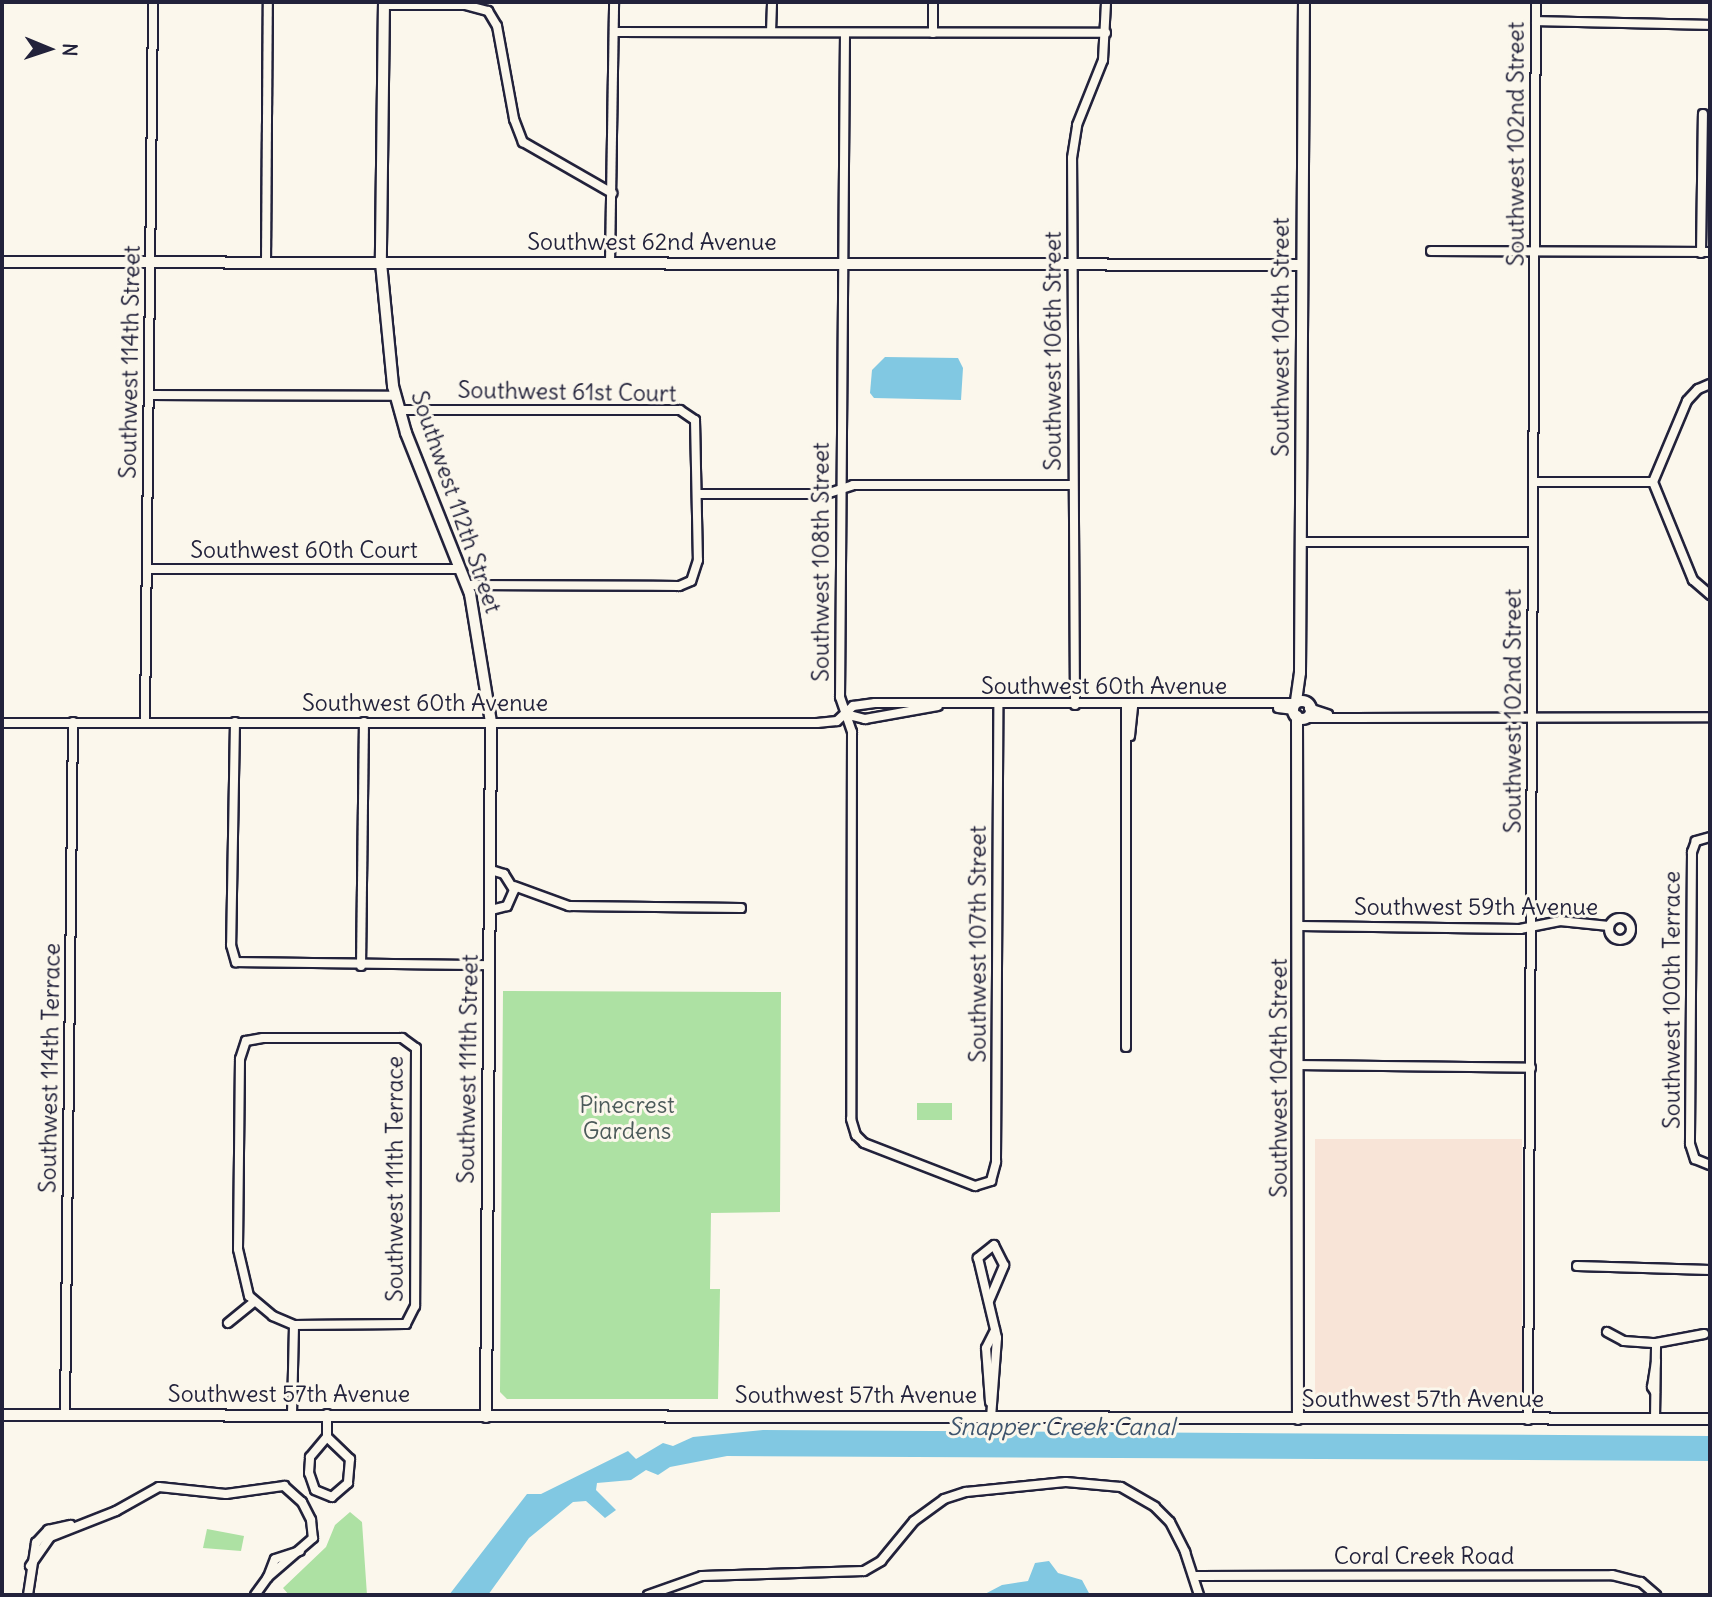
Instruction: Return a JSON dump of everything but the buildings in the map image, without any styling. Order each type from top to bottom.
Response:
[{"type":"main road","name":"Southwest 104th Street","points":[[1298,1419],[1304,2]]},
{"type":"main road","name":"Southwest 112th Street","points":[[384,3],[381,263],[395,396],[398,410],[467,585],[491,722]]},
{"type":"main road","name":"Southwest 62nd Avenue","points":[[2,262],[1302,265]]},
{"type":"main road","name":"Southwest 111th Street","points":[[486,1417],[491,722]]},
{"type":"main road","name":"Southwest 57th Avenue","points":[[2,1415],[1710,1419]]},
{"type":"street","name":"Southwest 114th Street","points":[[145,722],[153,2]]},
{"type":"street","points":[[266,263],[268,2]]},
{"type":"street","points":[[610,263],[614,2]]},
{"type":"street","points":[[771,32],[772,2]]},
{"type":"street","points":[[933,2],[933,33]]},
{"type":"street","name":"Southwest 106th Street","points":[[1075,705],[1072,264],[1074,143],[1103,60],[1106,2]]},
{"type":"street","name":"Southwest 102nd Street","points":[[1528,1420],[1536,2]]},
{"type":"street","points":[[384,3],[471,5],[488,12],[497,26],[523,142],[612,193]]},
{"type":"street","points":[[1536,21],[1710,25]]},
{"type":"street","points":[[614,33],[1106,33]]},
{"type":"street","name":"Southwest 108th Street","points":[[845,33],[840,697],[852,732],[853,1130]]},
{"type":"street","points":[[1431,251],[1706,252],[1703,114]]},
{"type":"street","points":[[1710,384],[1698,389],[1687,401],[1653,482],[1693,580],[1710,595]]},
{"type":"street","points":[[149,396],[395,396]]},
{"type":"street","name":"Southwest 61st Court","points":[[398,410],[680,410],[692,415],[698,429],[698,494]]},
{"type":"street","points":[[1533,482],[1653,482]]},
{"type":"street","points":[[467,585],[679,586],[691,581],[697,567],[698,494],[826,494],[853,485],[1073,485]]},
{"type":"street","points":[[1300,542],[1533,542]]},
{"type":"street","name":"Southwest 60th Court","points":[[147,569],[460,569]]},
{"type":"street","name":"Southwest 60th Avenue","points":[[2,723],[817,723],[837,721],[853,706],[865,704],[1269,705],[1334,716],[1710,717]]},
{"type":"street","name":"Southwest 60th Avenue","points":[[845,714],[865,719],[940,705]]},
{"type":"street","name":"Southwest 107th Street","points":[[853,1130],[864,1143],[947,1177],[975,1186],[990,1181],[996,1162],[998,705]]},
{"type":"street","points":[[1126,1047],[1130,705]]},
{"type":"street","points":[[235,722],[232,945],[236,962],[361,966],[490,965]]},
{"type":"street","points":[[361,966],[364,722]]},
{"type":"street","name":"Southwest 114th Terrace","points":[[65,1415],[73,723]]},
{"type":"street","name":"Southwest 100th Terrace","points":[[1710,837],[1696,841],[1692,857],[1690,1144],[1695,1159],[1710,1165]]},
{"type":"street","points":[[491,870],[505,874],[514,891]]},
{"type":"street","points":[[514,891],[530,893],[569,906],[741,908]]},
{"type":"street","points":[[491,910],[502,909],[514,891]]},
{"type":"street","name":"Southwest 59th Avenue","points":[[1300,926],[1531,926],[1560,922],[1609,926]]},
{"type":"street","name":"Southwest 111th Terrace","points":[[254,1302],[243,1280],[238,1249],[240,1059],[244,1043],[263,1038],[411,1041],[418,1056],[412,1318],[395,1326],[294,1325]]},
{"type":"street","points":[[1300,1065],[1531,1068]]},
{"type":"street","points":[[989,1301],[1004,1265],[995,1245],[978,1258],[998,1351],[991,1417]]},
{"type":"street","points":[[1577,1266],[1710,1270]]},
{"type":"street","points":[[228,1323],[254,1302],[294,1325],[292,1414]]},
{"type":"street","points":[[1606,1332],[1623,1341],[1656,1343],[1704,1334]]},
{"type":"street","points":[[1655,1419],[1656,1343]]},
{"type":"street","points":[[315,1490],[309,1463],[327,1437],[327,1414]]},
{"type":"street","points":[[315,1490],[329,1497],[338,1495],[350,1476],[347,1454],[327,1437]]},
{"type":"street","points":[[648,1595],[702,1576],[864,1571],[881,1561],[914,1521],[944,1499],[967,1492],[1066,1482],[1113,1485],[1153,1504],[1174,1528],[1199,1595]]},
{"type":"street","points":[[28,1595],[30,1566],[39,1537],[55,1527],[116,1511],[162,1486],[226,1494],[280,1486],[302,1502],[313,1534],[300,1550],[275,1559],[268,1577],[255,1595]]},
{"type":"street","points":[[302,1502],[315,1490]]},
{"type":"street","name":"Coral Creek Road","points":[[1194,1576],[1612,1576],[1653,1592]]},
{"type":"shaded area","points":[[1315,1139],[1522,1139],[1522,1403],[1315,1403]]},
{"type":"green space","name":"Pinecrest Gardens","points":[[503,991],[781,992],[780,1212],[711,1213],[710,1289],[720,1289],[718,1399],[507,1399],[500,1392]]},
{"type":"green space","points":[[917,1103],[952,1103],[952,1120],[917,1120]]},
{"type":"green space","points":[[350,1512],[362,1522],[367,1595],[289,1595],[283,1588],[326,1547],[335,1525]]},
{"type":"green space","points":[[207,1529],[244,1536],[241,1551],[203,1548]]},
{"type":"water","points":[[885,357],[958,358],[963,368],[961,400],[874,398],[870,393],[872,370]]},
{"type":"water","points":[[763,1430],[1710,1436],[1710,1461],[727,1456],[670,1467],[658,1475],[646,1470],[631,1480],[597,1483],[596,1490],[616,1510],[605,1518],[586,1501],[573,1502],[529,1538],[488,1595],[449,1595],[527,1494],[541,1494],[628,1451],[636,1459],[663,1443],[673,1446],[693,1437]]},
{"type":"water","points":[[1049,1561],[1058,1573],[1082,1580],[1090,1595],[983,1595],[1002,1585],[1028,1581],[1035,1563]]},
{"type":"water label","name":"Snapper Creek Canal","points":[[1061,1427]]}]
